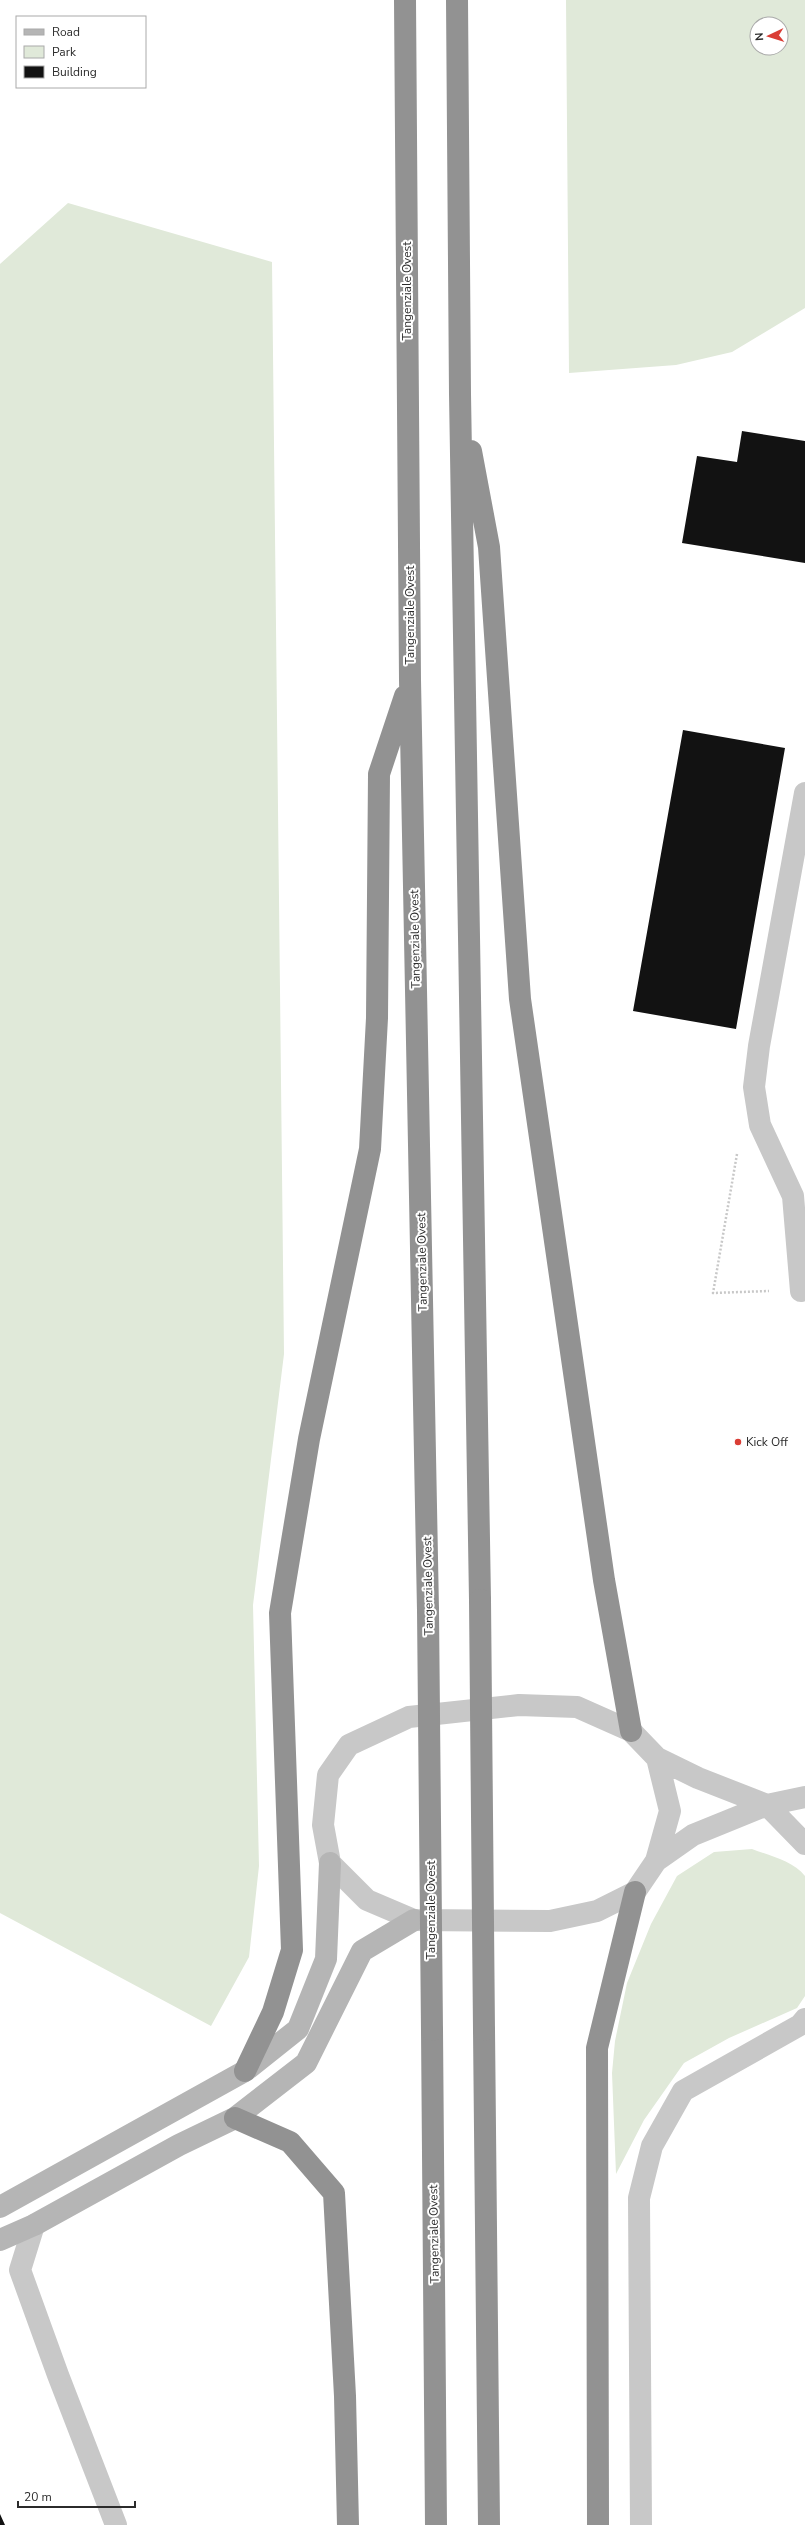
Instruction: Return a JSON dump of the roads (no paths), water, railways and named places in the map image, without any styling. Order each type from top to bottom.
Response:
[{"type":"highway","name":"Tangenziale Ovest","points":[[405,0],[410,680],[428,1610],[436,2525]]},
{"type":"highway","points":[[457,0],[460,394],[480,1600],[489,2525]]},
{"type":"highway","points":[[460,394],[489,547],[520,999],[604,1580],[630,1731]]},
{"type":"highway","points":[[245,2071],[273,2012],[292,1950],[280,1613],[309,1439],[370,1149],[377,1018],[379,774],[410,680]]},
{"type":"highway","points":[[598,2525],[597,2048],[635,1892]]},
{"type":"highway","points":[[235,2118],[290,2142],[334,2193],[345,2396],[348,2525]]},
{"type":"street","points":[[801,1290],[793,1196],[760,1125],[754,1087],[759,1046],[805,793]]},
{"type":"street","points":[[0,2207],[245,2071],[298,2029],[326,1959],[330,1863],[323,1825],[328,1775],[349,1745],[409,1717],[519,1705],[577,1707],[630,1731],[657,1758],[698,1778],[767,1805],[805,1844]]},
{"type":"street","points":[[330,1863],[367,1900],[414,1920],[550,1921],[597,1911],[635,1892],[656,1861],[670,1811],[657,1758]]},
{"type":"street","points":[[656,1861],[693,1835],[767,1805],[805,1797]]},
{"type":"street","points":[[0,2240],[34,2225],[179,2144],[235,2118],[306,2063],[362,1951],[414,1920]]},
{"type":"street","points":[[641,2525],[638,2198],[652,2146],[683,2091],[800,2025],[805,2019]]},
{"type":"street","points":[[34,2225],[20,2270],[58,2375],[116,2525]]},
{"type":"place","name":"Kick Off","points":[[738,1442]]}]
